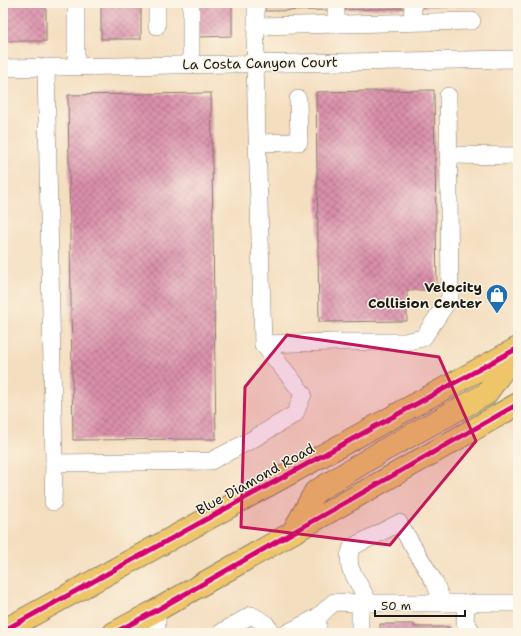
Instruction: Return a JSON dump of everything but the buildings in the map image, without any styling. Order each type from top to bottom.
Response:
[{"type":"highway","points":[[293,532],[315,492],[384,450],[486,394],[518,349]]},
{"type":"highway","name":"Blue Diamond Road","points":[[3,631],[518,349]]},
{"type":"highway","points":[[114,633],[518,404]]},
{"type":"street","points":[[76,3],[76,66]]},
{"type":"street","points":[[157,3],[157,26]]},
{"type":"street","points":[[191,3],[191,64]]},
{"type":"street","points":[[54,463],[210,461],[253,439],[295,414],[303,394],[263,344],[255,64],[256,3]]},
{"type":"street","points":[[336,3],[336,24]]},
{"type":"street","points":[[412,22],[413,3]]},
{"type":"street","points":[[256,26],[472,21]]},
{"type":"street","name":"La Costa Canyon Court","points":[[3,68],[518,59]]},
{"type":"street","points":[[46,67],[54,463],[53,502]]},
{"type":"street","points":[[263,344],[404,342],[423,338],[450,298],[448,96]]},
{"type":"street","points":[[258,143],[299,142],[298,99]]},
{"type":"street","points":[[448,155],[518,156]]},
{"type":"street","points":[[360,633],[365,603],[350,568],[349,556],[352,547],[399,523],[435,583],[443,603]]},
{"type":"street","points":[[222,633],[251,615],[265,622],[273,632],[318,625],[334,602],[518,603]]},
{"type":"street","points":[[466,603],[465,622],[471,630],[471,633]]},
{"type":"street","points":[[157,610],[157,633]]},
{"type":"highlighted area","points":[[287,335],[439,357],[476,441],[390,545],[241,527],[245,387]]},
{"type":"cycle path","points":[[3,631],[518,348]]},
{"type":"cycle path","points":[[114,633],[518,404]]},
{"type":"place","name":"Velocity Collision Center","points":[[497,314]]}]
